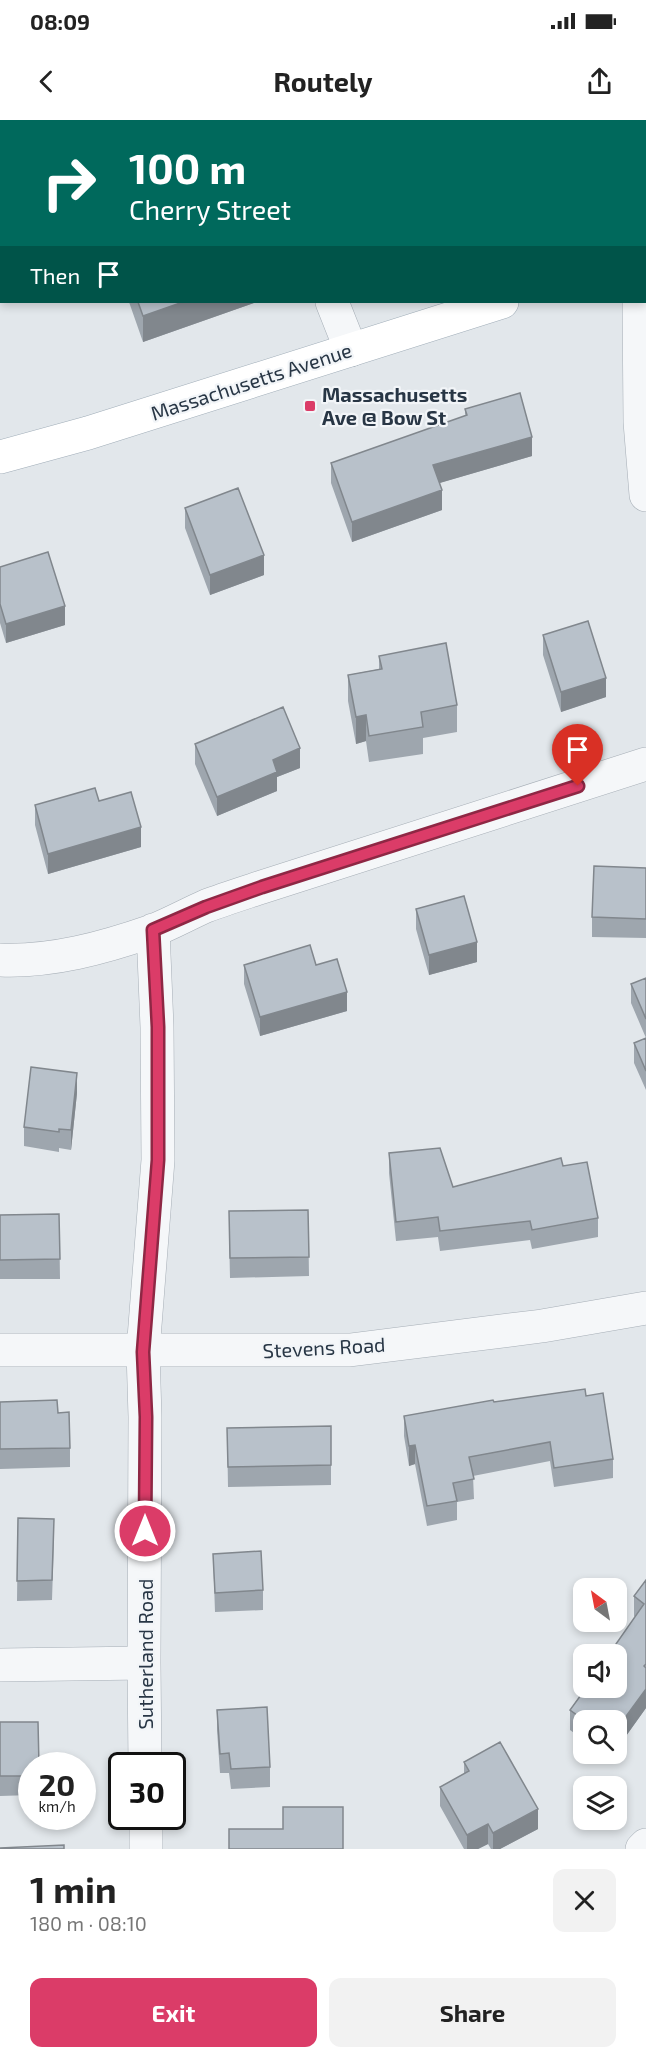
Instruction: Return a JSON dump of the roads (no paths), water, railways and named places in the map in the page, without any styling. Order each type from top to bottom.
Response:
[{"type":"main road","name":"Massachusetts Avenue","points":[[0,457],[88,433],[499,303]]},
{"type":"street","points":[[332,303],[351,350]]},
{"type":"street","points":[[639,303],[640,422],[646,495]]},
{"type":"street","points":[[0,960],[21,961],[60,957],[99,948],[153,930],[206,907],[262,887],[646,764]]},
{"type":"street","name":"Sutherland Road","points":[[145,1752],[146,1417],[143,1352],[158,1160],[158,1027],[153,930]]},
{"type":"street","name":"Stevens Road","points":[[0,1350],[143,1352],[350,1350],[542,1326],[646,1308]]},
{"type":"street","points":[[0,1665],[144,1663]]},
{"type":"street","points":[[146,1830],[146,1849]]},
{"type":"street","points":[[642,1849],[646,1845]]},
{"type":"place","name":"Massachusetts Ave @ Bow St","points":[[310,406]]}]
